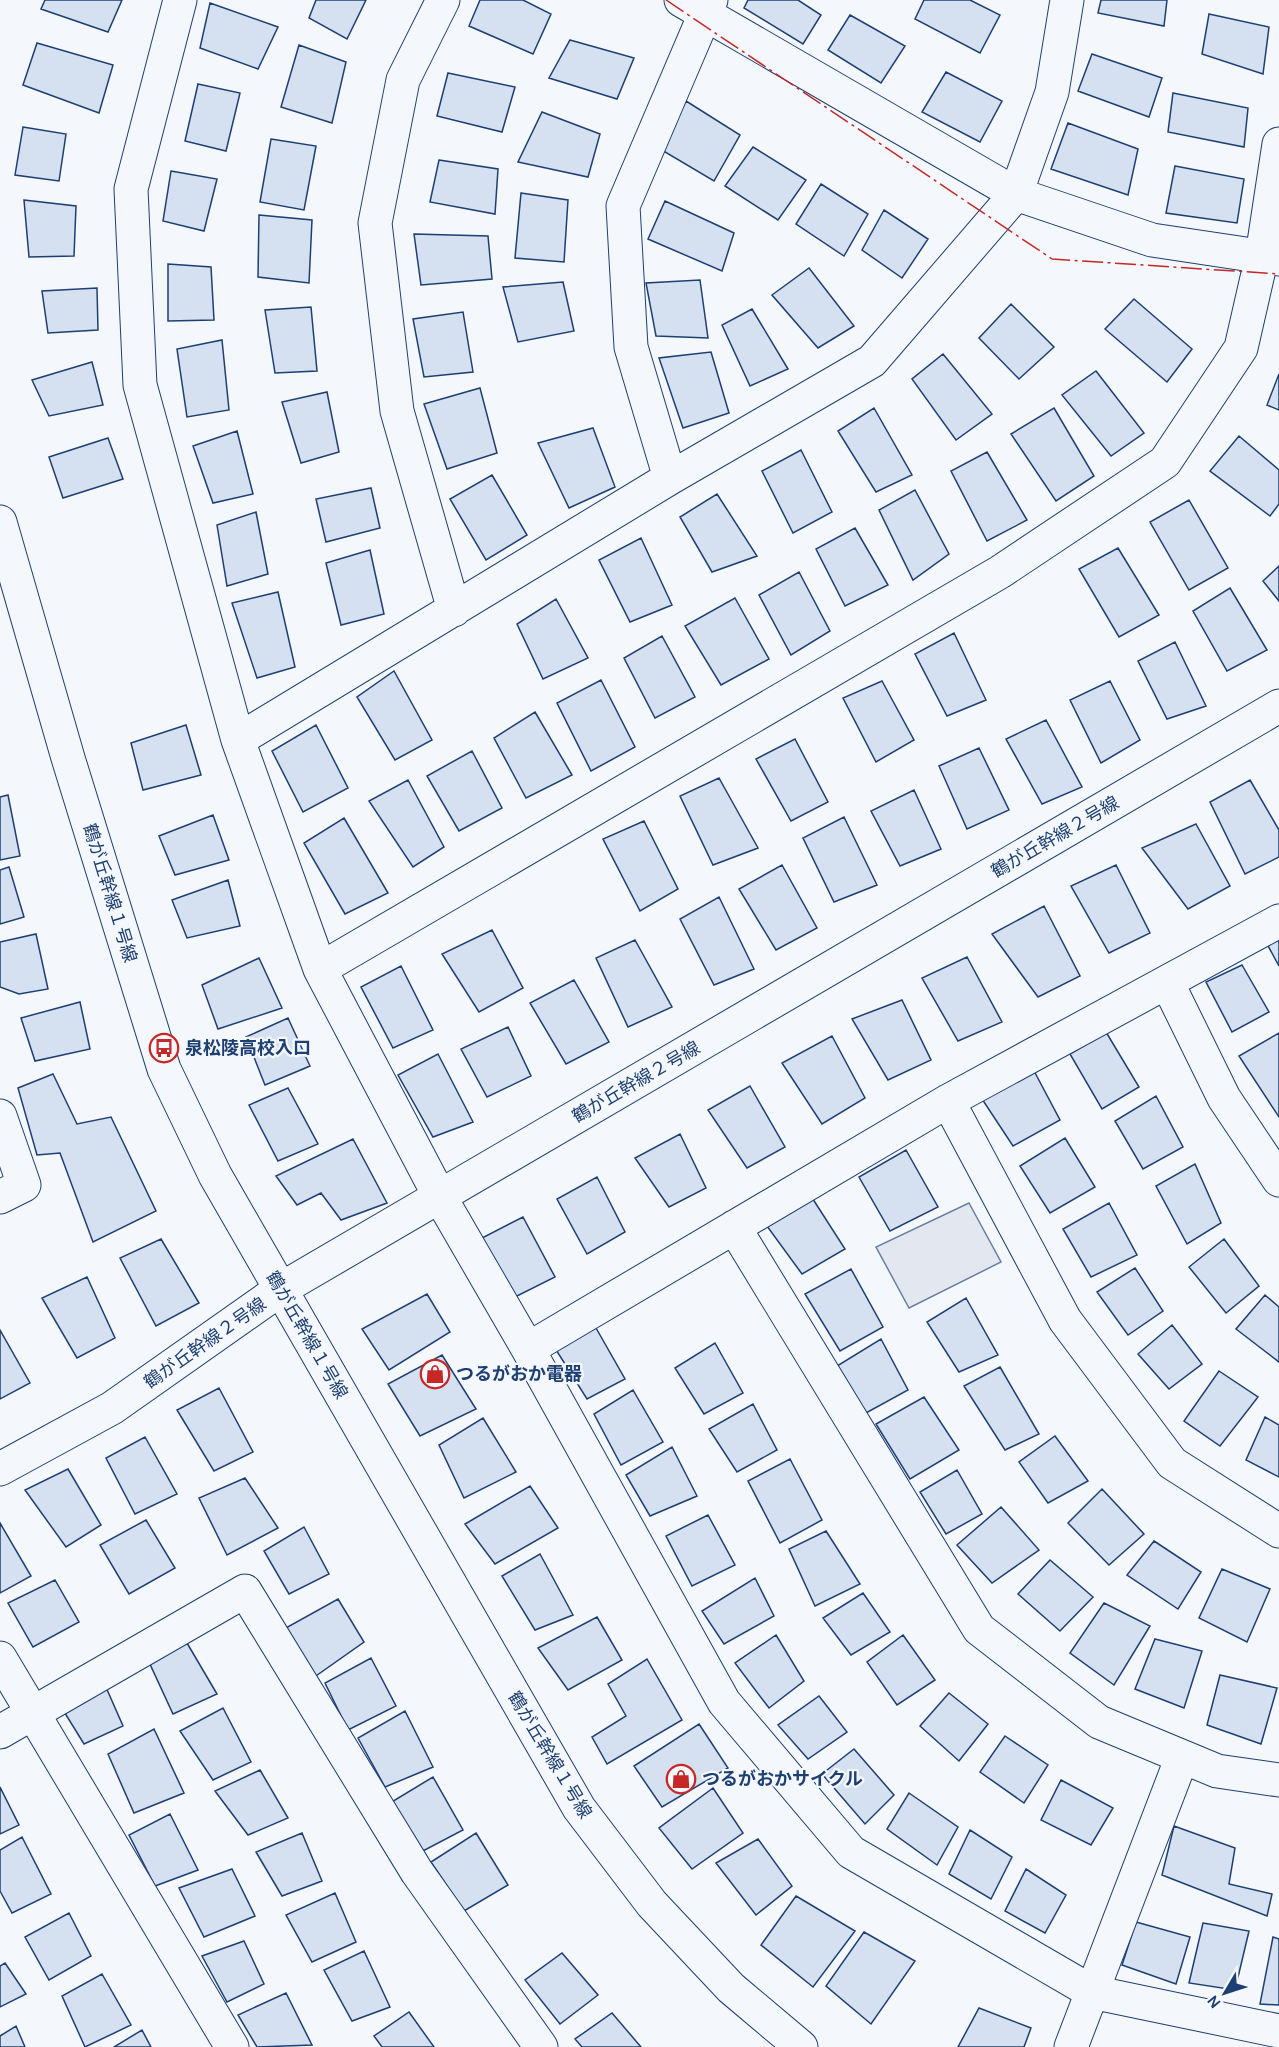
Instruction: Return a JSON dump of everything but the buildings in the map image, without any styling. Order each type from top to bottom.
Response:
[{"type":"street","points":[[180,0],[130,189],[140,385],[238,740],[320,969],[440,1197],[528,1348],[724,1702],[851,1852],[1092,1992],[1279,2031]]},
{"type":"street","points":[[443,0],[403,80],[375,223],[397,411],[454,610]]},
{"type":"street","points":[[238,740],[670,478],[872,361],[1016,194],[1052,92],[1067,0]]},
{"type":"street","points":[[670,478],[631,347],[623,206],[698,5],[1016,194],[1152,240],[1271,258]]},
{"type":"street","points":[[320,969],[1000,572],[1165,462],[1241,348],[1271,258],[1279,144]]},
{"type":"street","name":"鶴が丘幹線１号線","points":[[0,522],[68,758],[164,1069],[215,1175],[579,1808],[652,1904],[731,1988],[801,2047]]},
{"type":"street","name":"鶴が丘幹線２号線","points":[[0,1469],[112,1408],[281,1289],[1279,706]]},
{"type":"street","points":[[528,1348],[948,1101],[1279,921]]},
{"type":"street","points":[[1167,982],[1224,1098],[1279,1180]]},
{"type":"street","points":[[948,1101],[1065,1320],[1172,1463],[1279,1531]]},
{"type":"street","points":[[0,1116],[24,1185],[0,1197]]},
{"type":"street","points":[[734,1227],[979,1629],[1099,1722],[1217,1771],[1279,1780]]},
{"type":"street","points":[[0,1732],[245,1591],[417,1872],[541,2047]]},
{"type":"street","points":[[0,1658],[232,2047]]},
{"type":"street","points":[[1071,2047],[1182,1757]]},
{"type":"shaded area","points":[[969,1203],[1001,1262],[909,1308],[876,1247]]},
{"type":"power","points":[[666,0],[1052,259],[1279,274]]},
{"type":"place","name":"泉松陵高校入口","points":[[164,1048]]},
{"type":"place","name":"つるがおか電器","points":[[435,1374]]},
{"type":"place","name":"つるがおかサイクル","points":[[681,1779]]}]
